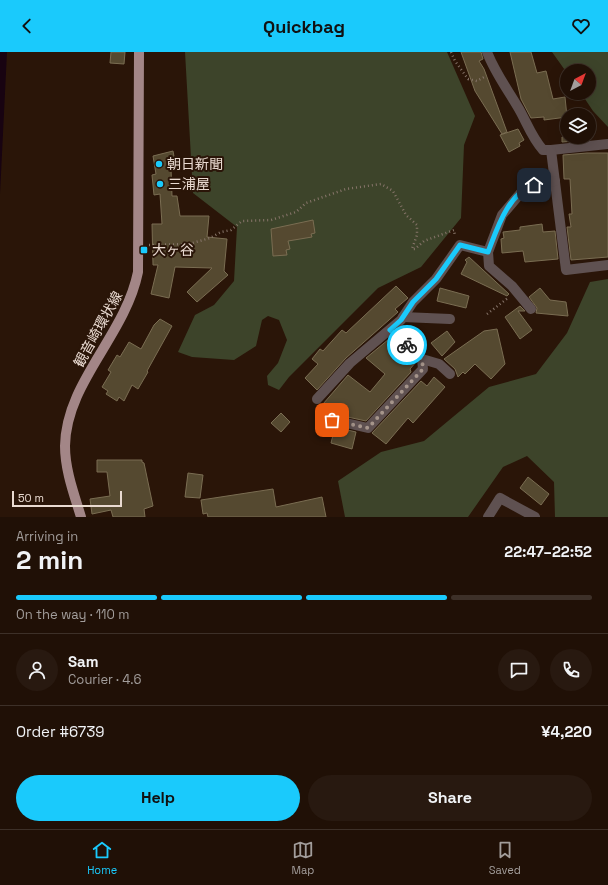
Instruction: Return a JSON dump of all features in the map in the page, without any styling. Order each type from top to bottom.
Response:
[{"type":"main road","name":"観音崎環状線","points":[[81,517],[71,482],[65,448],[69,417],[78,392],[110,341],[126,311],[135,290],[138,272],[139,52]]},
{"type":"street","points":[[487,52],[495,71],[519,108],[536,141],[543,150],[608,144]]},
{"type":"street","points":[[551,150],[566,270],[608,265]]},
{"type":"street","points":[[531,309],[512,286],[489,266],[488,252],[502,215],[525,188],[555,181]]},
{"type":"street","points":[[317,399],[350,363],[390,330],[403,316],[413,302],[436,279],[460,245],[488,252]]},
{"type":"street","points":[[403,316],[450,319]]},
{"type":"street","points":[[390,330],[422,359],[439,364],[450,374]]},
{"type":"street","points":[[320,417],[368,428],[423,369],[422,359]]},
{"type":"street","points":[[488,517],[500,498],[535,517]]},
{"type":"path","points":[[451,52],[455,61],[468,79],[477,81],[495,71]]},
{"type":"path","points":[[138,245],[189,244],[231,230],[242,221],[271,220],[296,212],[306,204],[346,189],[381,184],[393,191],[406,215],[417,226],[417,235],[412,249],[415,249],[424,240],[454,230],[460,245]]},
{"type":"path","points":[[487,314],[517,292]]},
{"type":"green space","points":[[185,52],[447,52],[475,116],[464,145],[461,218],[421,267],[378,288],[289,377],[279,390],[268,385],[267,376],[278,363],[287,340],[279,320],[268,316],[262,320],[256,346],[234,360],[192,357],[178,352],[195,315],[214,305],[234,281],[237,227],[193,193]]},
{"type":"green space","points":[[552,52],[608,52],[608,127],[596,114],[596,108],[591,108],[586,100],[596,100],[596,64],[561,64]]},
{"type":"green space","points":[[608,279],[608,517],[555,517],[554,482],[527,456],[503,467],[468,517],[345,517],[338,481],[381,452],[424,441],[489,387],[536,374],[567,333],[590,282]]},
{"type":"shaded area","points":[[0,52],[7,52],[0,194]]},
{"type":"building","points":[[111,52],[125,52],[124,64],[110,63]]},
{"type":"building","points":[[461,52],[481,52],[483,59],[479,61],[484,69],[507,132],[502,134],[475,91]]},
{"type":"building","points":[[510,52],[531,52],[537,73],[546,71],[553,99],[560,98],[560,100],[565,100],[566,108],[560,108],[560,118],[544,120],[544,117],[531,118],[521,99]]},
{"type":"building","points":[[518,129],[524,140],[519,143],[520,146],[509,152],[500,135]]},
{"type":"building","points":[[173,151],[176,168],[171,169],[172,196],[177,196],[180,216],[209,216],[207,237],[227,239],[224,271],[228,275],[197,302],[187,292],[212,268],[175,267],[169,298],[151,294],[158,265],[153,265],[152,224],[162,224],[160,194],[154,195],[152,175],[156,174],[153,156]]},
{"type":"building","points":[[608,153],[608,257],[571,260],[567,227],[571,227],[569,214],[572,214],[570,179],[564,179],[563,155]]},
{"type":"building","points":[[313,220],[315,233],[311,234],[312,237],[288,241],[290,249],[286,250],[287,255],[273,256],[271,229]]},
{"type":"building","points":[[542,224],[543,232],[555,231],[558,259],[525,262],[523,251],[502,253],[501,239],[504,238],[503,232],[520,230],[520,227]]},
{"type":"building","points":[[469,257],[509,294],[507,296],[461,274],[467,262],[465,260]]},
{"type":"building","points":[[396,286],[408,298],[395,309],[398,312],[346,358],[317,390],[305,378],[318,364],[312,359],[320,349],[323,351],[342,330],[346,333]]},
{"type":"building","points":[[440,288],[469,296],[466,308],[437,301]]},
{"type":"building","points":[[540,288],[550,300],[566,302],[568,316],[536,313],[537,308],[529,297]]},
{"type":"building","points":[[520,306],[525,311],[518,311],[532,330],[520,339],[505,317]]},
{"type":"building","points":[[160,319],[172,326],[147,371],[148,372],[138,389],[132,385],[124,401],[119,397],[117,401],[106,394],[108,391],[102,387],[111,372],[108,370],[117,355],[120,357],[129,342],[141,349],[154,325]]},
{"type":"building","points":[[497,329],[505,364],[491,379],[475,364],[465,374],[463,372],[458,377],[455,369],[444,359],[484,331]]},
{"type":"building","points":[[447,331],[455,342],[442,356],[431,343]]},
{"type":"building","points":[[389,339],[416,362],[410,369],[411,372],[366,421],[334,414],[323,404],[348,375],[370,392],[385,374],[366,358]]},
{"type":"building","points":[[434,377],[445,387],[413,423],[408,418],[386,444],[372,433],[421,381],[427,386]]},
{"type":"building","points":[[281,413],[290,422],[281,432],[271,423]]},
{"type":"building","points":[[335,427],[356,432],[352,449],[331,443]]},
{"type":"building","points":[[97,460],[142,460],[144,463],[153,506],[144,509],[145,517],[113,517],[111,510],[92,514],[90,499],[110,496],[107,472],[97,472]]},
{"type":"building","points":[[188,473],[203,475],[200,498],[185,497]]},
{"type":"building","points":[[528,477],[549,494],[541,505],[520,488]]},
{"type":"building","points":[[273,489],[276,507],[322,497],[326,517],[208,517],[207,513],[203,514],[201,500]]},
{"type":"way so far","points":[[332,420],[368,428],[423,369],[422,359],[407,345]]},
{"type":"place","name":"朝日新聞","points":[[159,164]]},
{"type":"place","name":"三浦屋","points":[[160,184]]},
{"type":"place","name":"大ヶ谷","points":[[144,250]]},
{"type":"route","points":[[407,345],[390,330],[401,320],[413,302],[436,279],[460,245],[469,246],[488,252],[502,215],[525,188],[534,185]]}]
